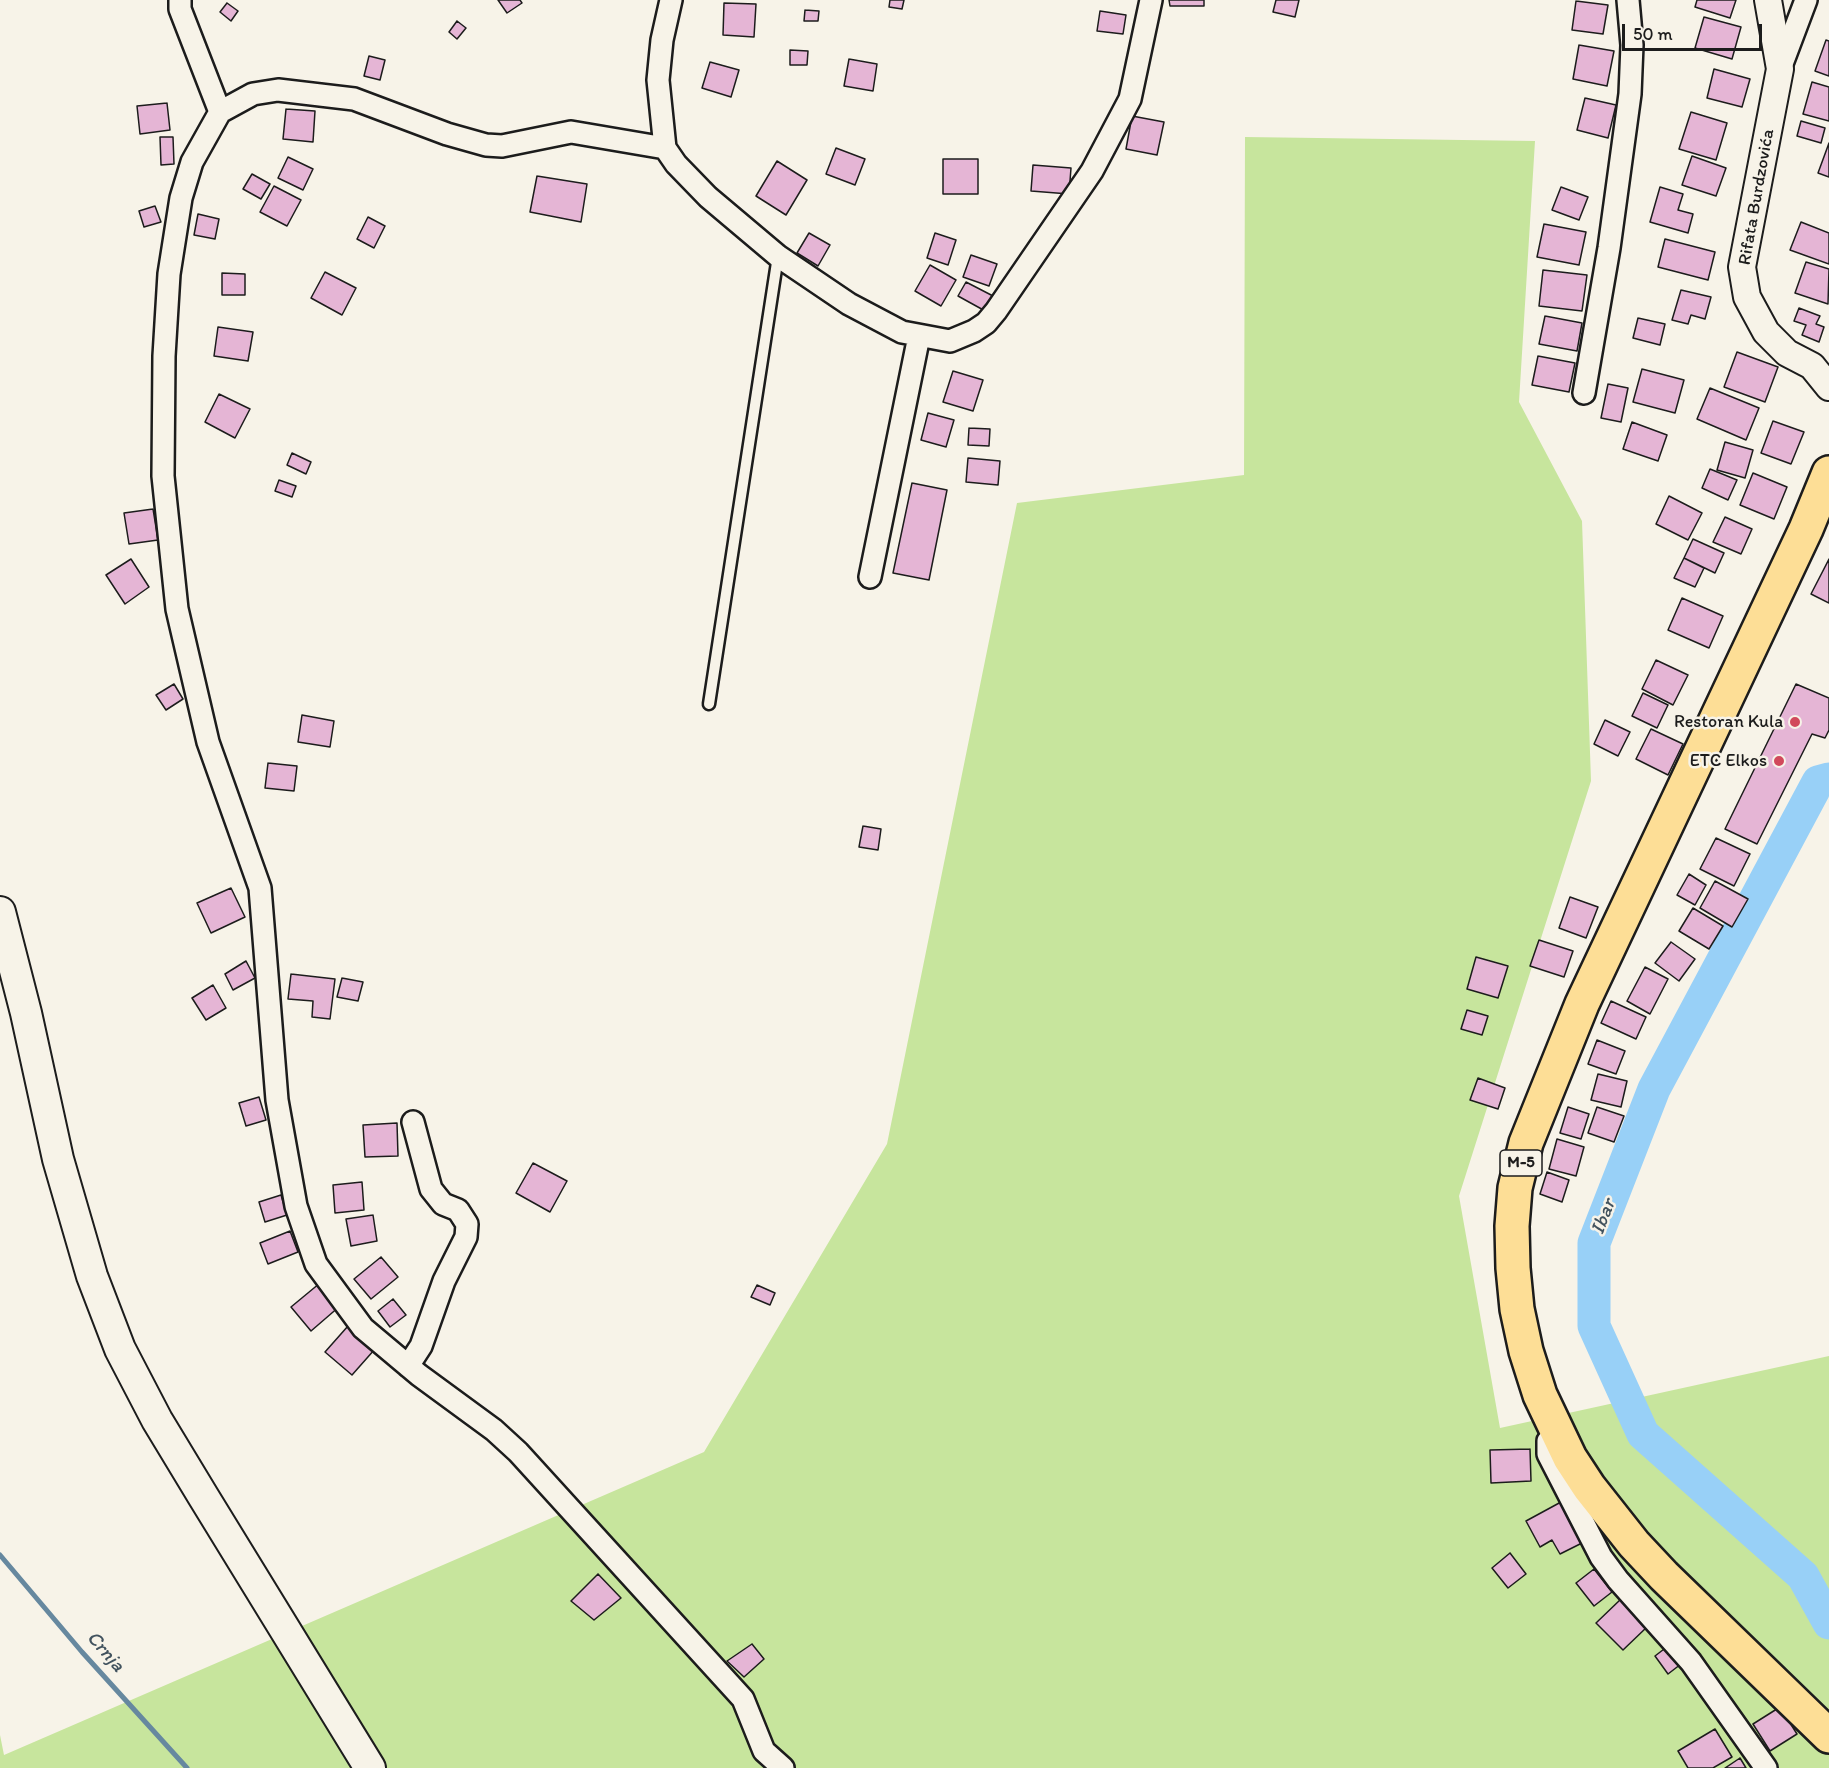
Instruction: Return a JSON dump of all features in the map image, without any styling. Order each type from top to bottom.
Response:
[{"type":"main road","name":"M-5","points":[[1829,473],[1806,529],[1582,1004],[1526,1143],[1515,1188],[1512,1226],[1515,1288],[1526,1351],[1540,1395],[1557,1433],[1589,1487],[1634,1544],[1664,1576],[1829,1736]]},
{"type":"main road","points":[[0,912],[26,1013],[58,1159],[92,1276],[120,1349],[157,1420],[370,1768]]},
{"type":"street","points":[[180,0],[180,9],[220,112]]},
{"type":"street","points":[[671,0],[662,40],[658,80],[665,148],[676,164],[708,198],[778,256],[849,304],[903,332],[950,341],[974,331],[986,322],[1092,171],[1130,99],[1151,0]]},
{"type":"street","points":[[1584,393],[1609,248],[1630,94],[1632,45],[1628,0]]},
{"type":"street","name":"Rifata Burdzovića","points":[[1767,0],[1780,69],[1742,267],[1747,297],[1766,332],[1787,353],[1821,366],[1829,387]]},
{"type":"street","points":[[1780,69],[1806,0]]},
{"type":"street","points":[[665,148],[571,132],[502,146],[486,145],[447,134],[354,99],[278,90],[253,94],[220,112],[192,162],[181,198],[169,274],[164,356],[163,476],[177,609],[208,742],[260,888],[277,1100],[296,1206],[316,1264],[363,1328],[408,1366],[494,1430],[518,1452],[743,1699],[764,1751],[783,1768]]},
{"type":"street","points":[[870,577],[918,336]]},
{"type":"street","points":[[408,1366],[421,1346],[444,1281],[466,1237],[466,1224],[458,1210],[443,1204],[431,1189],[413,1122]]},
{"type":"street","points":[[1557,1433],[1548,1441],[1548,1454],[1601,1557],[1618,1580],[1691,1662],[1766,1768]]},
{"type":"lane","points":[[709,704],[778,256]]},
{"type":"green space","points":[[1245,137],[1535,141],[1519,402],[1582,521],[1591,781],[1459,1196],[1500,1428],[1829,1356],[1829,1768],[0,1768],[0,1735],[4,1755],[704,1452],[887,1144],[1017,503],[1244,475]]},
{"type":"building","points":[[498,0],[520,0],[522,3],[507,13]]},
{"type":"building","points":[[890,0],[904,0],[902,9],[889,7]]},
{"type":"building","points":[[1169,0],[1204,0],[1204,6],[1170,6]]},
{"type":"building","points":[[1276,0],[1299,0],[1295,17],[1273,12]]},
{"type":"building","points":[[1697,0],[1736,0],[1730,18],[1695,7]]},
{"type":"building","points":[[1576,1],[1608,5],[1603,34],[1572,30]]},
{"type":"building","points":[[227,3],[238,11],[231,21],[220,12]]},
{"type":"building","points":[[724,3],[756,4],[754,37],[723,35]]},
{"type":"building","points":[[805,10],[819,11],[818,21],[804,21]]},
{"type":"building","points":[[1100,11],[1126,15],[1123,34],[1097,31]]},
{"type":"building","points":[[1704,17],[1741,27],[1732,59],[1695,48]]},
{"type":"building","points":[[457,21],[466,28],[457,39],[449,32]]},
{"type":"building","points":[[1826,40],[1829,41],[1829,76],[1815,71]]},
{"type":"building","points":[[1579,45],[1614,51],[1607,86],[1573,79]]},
{"type":"building","points":[[790,50],[808,51],[807,65],[790,65]]},
{"type":"building","points":[[369,56],[385,60],[380,80],[364,76]]},
{"type":"building","points":[[849,59],[877,64],[873,91],[844,86]]},
{"type":"building","points":[[710,62],[739,70],[731,97],[702,88]]},
{"type":"building","points":[[1714,69],[1750,79],[1742,107],[1707,98]]},
{"type":"building","points":[[1812,82],[1829,87],[1829,121],[1803,114]]},
{"type":"building","points":[[1585,98],[1616,105],[1608,138],[1577,130]]},
{"type":"building","points":[[167,103],[170,130],[140,134],[137,106]]},
{"type":"building","points":[[286,109],[315,111],[313,142],[283,139]]},
{"type":"building","points":[[1691,112],[1727,123],[1716,160],[1679,149]]},
{"type":"building","points":[[1132,116],[1164,122],[1157,155],[1126,149]]},
{"type":"building","points":[[1801,121],[1825,128],[1821,143],[1797,136]]},
{"type":"building","points":[[160,137],[173,137],[174,164],[161,165]]},
{"type":"building","points":[[1829,143],[1829,177],[1818,173]]},
{"type":"building","points":[[836,148],[865,159],[855,185],[826,174]]},
{"type":"building","points":[[1692,156],[1726,168],[1716,196],[1682,185]]},
{"type":"building","points":[[288,157],[313,169],[303,190],[278,178]]},
{"type":"building","points":[[943,159],[978,159],[978,194],[943,194]]},
{"type":"building","points":[[777,161],[807,180],[786,215],[756,196]]},
{"type":"building","points":[[1033,165],[1071,168],[1069,194],[1031,191]]},
{"type":"building","points":[[252,174],[270,184],[261,199],[243,189]]},
{"type":"building","points":[[537,176],[587,184],[581,222],[530,212]]},
{"type":"building","points":[[274,186],[301,200],[287,226],[260,212]]},
{"type":"building","points":[[1561,187],[1588,197],[1579,220],[1552,210]]},
{"type":"building","points":[[1660,187],[1683,194],[1678,210],[1693,214],[1688,233],[1650,222]]},
{"type":"building","points":[[155,206],[161,222],[144,227],[139,211]]},
{"type":"building","points":[[198,214],[219,219],[215,239],[194,235]]},
{"type":"building","points":[[368,217],[385,226],[374,248],[357,239]]},
{"type":"building","points":[[1801,222],[1829,233],[1829,264],[1790,250]]},
{"type":"building","points":[[1544,224],[1586,232],[1579,265],[1537,257]]},
{"type":"building","points":[[809,233],[830,245],[818,266],[797,253]]},
{"type":"building","points":[[935,233],[956,240],[948,265],[927,258]]},
{"type":"building","points":[[1665,239],[1715,252],[1708,280],[1658,267]]},
{"type":"building","points":[[971,255],[997,264],[989,286],[963,277]]},
{"type":"building","points":[[1806,262],[1829,269],[1828,304],[1795,293]]},
{"type":"building","points":[[930,265],[956,280],[941,306],[915,291]]},
{"type":"building","points":[[1543,270],[1587,275],[1582,311],[1539,306]]},
{"type":"building","points":[[325,272],[356,288],[342,315],[311,298]]},
{"type":"building","points":[[222,273],[245,274],[245,295],[222,295]]},
{"type":"building","points":[[966,282],[995,297],[987,312],[958,296]]},
{"type":"building","points":[[1681,290],[1711,297],[1705,319],[1691,315],[1688,324],[1672,320]]},
{"type":"building","points":[[1799,308],[1820,316],[1816,324],[1824,327],[1819,342],[1802,335],[1806,325],[1794,321]]},
{"type":"building","points":[[1545,316],[1582,323],[1577,351],[1539,344]]},
{"type":"building","points":[[1638,318],[1665,324],[1660,345],[1633,338]]},
{"type":"building","points":[[218,327],[253,332],[248,361],[214,356]]},
{"type":"building","points":[[1737,352],[1778,367],[1765,402],[1724,387]]},
{"type":"building","points":[[1538,356],[1575,363],[1569,392],[1532,385]]},
{"type":"building","points":[[1642,369],[1684,380],[1675,413],[1633,402]]},
{"type":"building","points":[[953,371],[983,380],[973,411],[943,402]]},
{"type":"building","points":[[1608,384],[1628,388],[1621,422],[1601,418]]},
{"type":"building","points":[[1710,388],[1759,408],[1746,440],[1697,419]]},
{"type":"building","points":[[219,394],[250,409],[235,438],[205,422]]},
{"type":"building","points":[[928,413],[954,420],[946,447],[921,440]]},
{"type":"building","points":[[1773,421],[1804,432],[1791,464],[1761,453]]},
{"type":"building","points":[[1632,422],[1667,435],[1658,461],[1623,449]]},
{"type":"building","points":[[969,428],[990,429],[989,446],[968,445]]},
{"type":"building","points":[[1725,442],[1753,450],[1745,478],[1717,470]]},
{"type":"building","points":[[292,453],[311,462],[306,474],[287,465]]},
{"type":"building","points":[[968,458],[1000,461],[998,485],[966,482]]},
{"type":"building","points":[[1710,469],[1737,480],[1728,500],[1702,488]]},
{"type":"building","points":[[1753,473],[1787,487],[1774,519],[1740,505]]},
{"type":"building","points":[[279,480],[296,486],[292,497],[275,491]]},
{"type":"building","points":[[912,483],[947,490],[929,580],[893,573]]},
{"type":"building","points":[[1669,496],[1702,513],[1688,540],[1656,524]]},
{"type":"building","points":[[153,509],[158,540],[129,544],[124,513]]},
{"type":"building","points":[[1725,517],[1752,529],[1741,554],[1713,542]]},
{"type":"building","points":[[1693,539],[1724,553],[1715,573],[1684,558]]},
{"type":"building","points":[[1684,558],[1704,568],[1695,587],[1674,578]]},
{"type":"building","points":[[131,559],[149,587],[125,604],[106,575]]},
{"type":"building","points":[[1829,559],[1829,603],[1811,594]]},
{"type":"building","points":[[1682,598],[1723,616],[1709,648],[1668,630]]},
{"type":"building","points":[[1656,660],[1688,675],[1673,705],[1642,689]]},
{"type":"building","points":[[174,684],[183,699],[166,710],[156,695]]},
{"type":"building","points":[[1796,684],[1829,698],[1829,730],[1825,738],[1812,734],[1757,844],[1725,829]]},
{"type":"building","points":[[1643,693],[1668,705],[1657,728],[1632,716]]},
{"type":"building","points":[[302,715],[334,721],[330,747],[298,742]]},
{"type":"building","points":[[1605,720],[1630,732],[1618,756],[1594,744]]},
{"type":"building","points":[[1651,729],[1683,744],[1668,775],[1636,759]]},
{"type":"building","points":[[268,763],[297,766],[294,791],[265,788]]},
{"type":"building","points":[[863,826],[881,829],[878,850],[859,847]]},
{"type":"building","points":[[1716,838],[1750,854],[1734,886],[1700,869]]},
{"type":"building","points":[[1689,874],[1706,885],[1695,905],[1677,895]]},
{"type":"building","points":[[1715,881],[1748,899],[1732,927],[1700,908]]},
{"type":"building","points":[[231,888],[245,917],[211,933],[197,903]]},
{"type":"building","points":[[1570,897],[1598,907],[1586,938],[1559,928]]},
{"type":"building","points":[[1693,908],[1723,926],[1709,949],[1679,931]]},
{"type":"building","points":[[1539,940],[1573,951],[1564,977],[1530,966]]},
{"type":"building","points":[[1671,942],[1695,959],[1679,981],[1655,963]]},
{"type":"building","points":[[1476,957],[1508,966],[1498,998],[1467,989]]},
{"type":"building","points":[[246,961],[255,978],[233,990],[225,974]]},
{"type":"building","points":[[1645,967],[1668,979],[1650,1014],[1627,1001]]},
{"type":"building","points":[[291,974],[335,979],[330,1019],[312,1017],[313,1001],[288,999]]},
{"type":"building","points":[[342,978],[363,982],[358,1001],[337,997]]},
{"type":"building","points":[[213,985],[226,1008],[206,1020],[192,998]]},
{"type":"building","points":[[1611,1001],[1646,1017],[1636,1039],[1601,1023]]},
{"type":"building","points":[[1467,1010],[1488,1016],[1482,1035],[1461,1029]]},
{"type":"building","points":[[1597,1040],[1625,1051],[1616,1074],[1588,1064]]},
{"type":"building","points":[[1598,1074],[1627,1081],[1621,1107],[1591,1100]]},
{"type":"building","points":[[1478,1078],[1505,1088],[1498,1109],[1470,1100]]},
{"type":"building","points":[[259,1097],[266,1120],[246,1126],[239,1103]]},
{"type":"building","points":[[1568,1107],[1589,1114],[1581,1139],[1560,1133]]},
{"type":"building","points":[[1597,1107],[1624,1116],[1614,1142],[1588,1133]]},
{"type":"building","points":[[397,1123],[398,1156],[365,1157],[363,1125]]},
{"type":"building","points":[[1557,1139],[1584,1147],[1576,1176],[1549,1169]]},
{"type":"building","points":[[533,1163],[567,1181],[550,1212],[516,1193]]},
{"type":"building","points":[[1547,1172],[1569,1180],[1562,1202],[1540,1194]]},
{"type":"building","points":[[362,1182],[364,1210],[335,1213],[333,1185]]},
{"type":"building","points":[[281,1195],[287,1215],[265,1222],[259,1202]]},
{"type":"building","points":[[373,1215],[377,1241],[351,1246],[346,1219]]},
{"type":"building","points":[[290,1231],[298,1252],[268,1264],[260,1243]]},
{"type":"building","points":[[381,1257],[398,1277],[371,1299],[354,1279]]},
{"type":"building","points":[[320,1283],[340,1306],[311,1331],[291,1307]]},
{"type":"building","points":[[757,1285],[775,1293],[770,1305],[751,1297]]},
{"type":"building","points":[[393,1299],[406,1315],[390,1327],[378,1311]]},
{"type":"building","points":[[348,1326],[375,1349],[352,1375],[325,1352]]},
{"type":"building","points":[[1530,1449],[1531,1481],[1491,1483],[1490,1450]]},
{"type":"building","points":[[1561,1502],[1582,1543],[1560,1554],[1552,1540],[1540,1547],[1526,1521]]},
{"type":"building","points":[[1510,1553],[1526,1574],[1508,1588],[1492,1568]]},
{"type":"building","points":[[1594,1569],[1612,1592],[1594,1606],[1576,1583]]},
{"type":"building","points":[[598,1574],[621,1598],[594,1620],[571,1601]]},
{"type":"building","points":[[1621,1599],[1647,1627],[1623,1650],[1596,1623]]},
{"type":"building","points":[[752,1644],[764,1659],[744,1677],[727,1661]]},
{"type":"building","points":[[1668,1646],[1681,1664],[1668,1674],[1655,1656]]},
{"type":"building","points":[[1780,1707],[1797,1734],[1770,1751],[1753,1724]]},
{"type":"building","points":[[1715,1729],[1732,1757],[1713,1768],[1688,1768],[1678,1751]]},
{"type":"building","points":[[1740,1758],[1746,1768],[1725,1768]]},
{"type":"waterway","name":"Ibar","points":[[1829,779],[1818,782],[1654,1089],[1594,1243],[1594,1326],[1643,1434],[1803,1576],[1829,1623]]},
{"type":"waterway","name":"Crnja","points":[[0,1555],[82,1652],[187,1768]]},
{"type":"place","name":"Restoran Kula","points":[[1795,722]]},
{"type":"place","name":"ETC Elkos","points":[[1779,761]]}]
